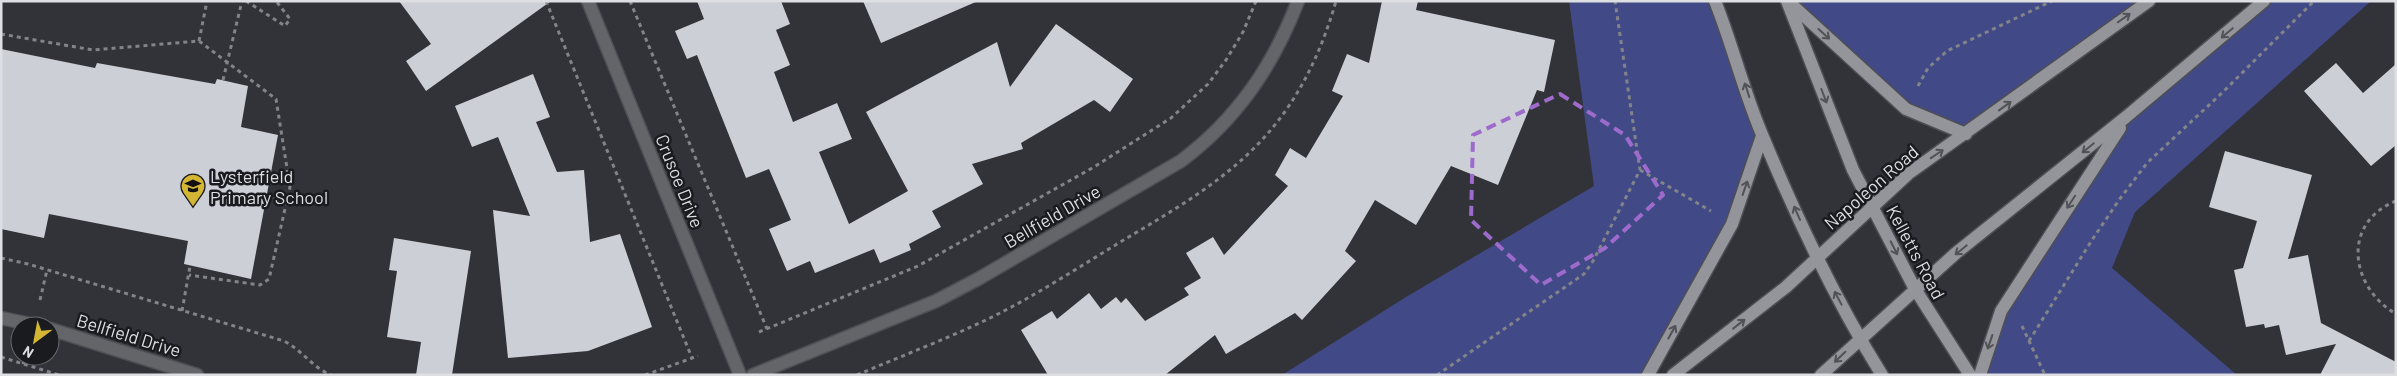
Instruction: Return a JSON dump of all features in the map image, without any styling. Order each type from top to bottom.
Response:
[{"type":"main road","points":[[1715,1],[1762,136],[1817,258],[1859,339],[1882,375]]},
{"type":"main road","points":[[1788,1],[1906,109],[1966,134]]},
{"type":"main road","name":"Kelletts Road","points":[[1788,1],[1853,170],[1915,290],[1970,375]]},
{"type":"main road","name":"Napoleon Road","points":[[1673,375],[1772,298],[1908,174],[2149,1]]},
{"type":"main road","points":[[1821,375],[1859,339],[1962,249],[2126,117],[2264,1]]},
{"type":"main road","points":[[1980,375],[2001,311],[2126,117]]},
{"type":"main road","points":[[1648,375],[1732,224],[1762,136]]},
{"type":"street","name":"Crusoe Drive","points":[[588,1],[740,375]]},
{"type":"street","name":"Bellfield Drive","points":[[753,375],[936,301],[978,279],[1181,161],[1208,141],[1251,91],[1273,59],[1298,1]]},
{"type":"street","name":"Bellfield Drive","points":[[60,332],[197,375]]},
{"type":"path","points":[[199,41],[207,1]]},
{"type":"path","points":[[223,80],[244,1],[285,26],[290,19],[276,1]]},
{"type":"path","points":[[546,1],[692,358]]},
{"type":"path","points":[[630,1],[767,329]]},
{"type":"path","points":[[759,332],[942,254],[1119,152],[1171,118],[1208,84],[1226,60],[1243,32],[1256,1]]},
{"type":"path","points":[[1437,375],[1584,274],[1593,261],[1640,170],[1615,1]]},
{"type":"path","points":[[1915,91],[1928,68],[1946,51],[2052,1]]},
{"type":"path","points":[[2029,341],[2114,208],[2147,163],[2224,91],[2314,1]]},
{"type":"path","points":[[1,34],[93,50],[199,41],[276,99],[290,187],[267,282],[260,285],[189,275]]},
{"type":"path","points":[[1640,170],[1716,214]]},
{"type":"path","points":[[266,196],[287,200]]},
{"type":"path","points":[[2396,201],[2375,213],[2364,228],[2359,243],[2358,261],[2361,275],[2369,291],[2380,305],[2396,314]]},
{"type":"path","points":[[1,258],[284,341],[293,346],[318,368],[331,375]]},
{"type":"path","points":[[182,311],[190,266]]},
{"type":"path","points":[[39,303],[47,270]]},
{"type":"path","points":[[2020,321],[2044,375]]},
{"type":"path","points":[[645,375],[698,356]]},
{"type":"path","points":[[30,366],[59,375]]},
{"type":"highlighted area","points":[[1560,94],[1625,135],[1663,195],[1605,248],[1541,285],[1471,220],[1473,135]]},
{"type":"shaded area","points":[[1569,1],[1715,1],[1762,136],[1732,224],[1648,375],[1282,375],[1406,297],[1594,186]]},
{"type":"shaded area","points":[[1788,1],[2149,1],[1966,134],[1906,109]]},
{"type":"shaded area","points":[[2262,1],[2371,1],[2135,212],[2112,268],[2237,375],[1980,375],[2001,311],[2126,117]]},
{"type":"building","points":[[399,1],[551,1],[426,91],[406,61],[431,44]]},
{"type":"building","points":[[697,1],[781,1],[790,24],[776,30],[790,65],[774,72],[793,122],[837,103],[852,139],[819,152],[849,224],[908,191],[866,112],[997,42],[1010,87],[1056,24],[1133,79],[1110,112],[1094,100],[1021,143],[1023,149],[972,164],[983,184],[932,211],[941,227],[909,244],[911,250],[880,263],[874,249],[815,273],[810,261],[787,271],[769,229],[791,220],[769,169],[746,178],[697,55],[687,59],[675,31],[704,19]]},
{"type":"building","points":[[863,1],[978,1],[881,43]]},
{"type":"building","points":[[1382,1],[1418,1],[1416,10],[1555,40],[1544,92],[1537,90],[1498,185],[1451,166],[1416,225],[1375,200],[1345,251],[1356,261],[1302,320],[1295,313],[1226,354],[1215,335],[1165,375],[1048,375],[1021,330],[1052,311],[1057,319],[1089,293],[1101,309],[1116,297],[1121,303],[1126,298],[1145,321],[1189,295],[1184,288],[1201,278],[1186,253],[1213,237],[1224,255],[1288,186],[1275,175],[1290,148],[1306,158],[1343,96],[1332,91],[1347,54],[1369,63]]},
{"type":"building","points":[[1,49],[95,68],[97,63],[215,84],[217,79],[248,86],[241,127],[278,135],[251,279],[184,264],[188,241],[49,214],[44,238],[1,229]]},
{"type":"building","points":[[2336,63],[2363,93],[2396,64],[2396,145],[2371,166],[2304,91]]},
{"type":"building","points":[[533,74],[550,117],[536,122],[557,172],[584,170],[590,242],[620,234],[652,327],[588,351],[508,358],[493,210],[530,216],[498,137],[472,147],[455,106]]},
{"type":"building","points":[[2225,151],[2312,175],[2288,259],[2308,255],[2321,323],[2396,362],[2396,375],[2320,375],[2336,344],[2286,355],[2279,325],[2265,328],[2264,324],[2246,327],[2234,270],[2243,268],[2257,221],[2209,207]]},
{"type":"building","points":[[394,238],[471,251],[452,375],[416,375],[421,342],[387,337],[397,271],[389,270]]},
{"type":"place","name":"Lysterfield Primary School","points":[[193,207]]}]
